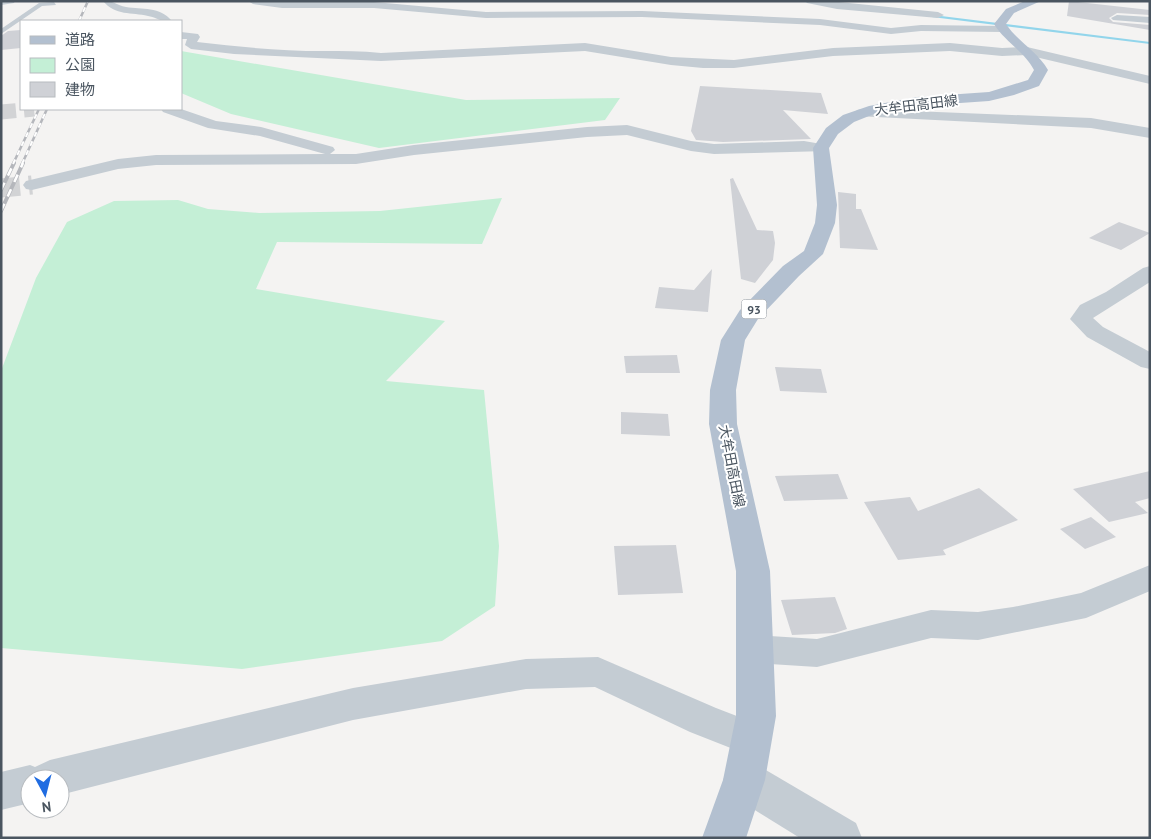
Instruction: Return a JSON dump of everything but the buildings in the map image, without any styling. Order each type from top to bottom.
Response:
[{"type":"main road","points":[[1000,21],[1010,11],[1036,1]]},
{"type":"main road","name":"大牟田高田線","points":[[724,838],[744,780],[756,716],[753,572],[723,424],[723,390],[733,340],[748,315],[791,271],[813,254],[825,223],[827,205],[821,148],[825,139],[838,126],[862,112],[906,104],[984,97],[1019,89],[1034,83],[1041,70],[1036,60],[1000,21]]},
{"type":"street","points":[[1,2],[10,1]]},
{"type":"street","points":[[108,1],[116,8],[156,14],[165,20]]},
{"type":"street","points":[[253,1],[282,4],[374,5],[486,15],[642,14],[820,22],[891,32],[1000,21]]},
{"type":"street","points":[[811,1],[837,6],[947,14],[820,1]]},
{"type":"street","points":[[1117,18],[1133,16],[1150,20]]},
{"type":"street","points":[[964,17],[1000,21]]},
{"type":"street","points":[[182,35],[194,37],[191,45],[234,50],[402,57],[450,52],[585,47],[702,64],[734,64],[833,52],[890,48],[950,47],[1002,52],[1027,51],[1150,80]]},
{"type":"street","points":[[171,110],[213,125],[260,132],[356,159]]},
{"type":"street","points":[[862,112],[1091,123],[1150,133]]},
{"type":"street","points":[[32,185],[118,164],[156,160],[356,159],[414,150],[587,132],[627,130],[691,146],[714,148],[804,146],[821,148]]},
{"type":"street","points":[[1150,272],[1114,297],[1088,310],[1081,319],[1095,332],[1150,362]]},
{"type":"street","points":[[756,649],[817,653],[931,624],[978,626],[1013,620],[1086,605],[1150,577]]},
{"type":"street","points":[[70,774],[353,704],[526,674],[598,672],[703,720],[751,739]]},
{"type":"street","points":[[744,780],[840,838]]},
{"type":"street","points":[[1,791],[20,786]]},
{"type":"lane","points":[[1,32],[41,4],[54,4]]},
{"type":"green space","points":[[182,51],[466,100],[620,98],[605,120],[379,148],[231,114],[182,93]]},
{"type":"green space","points":[[502,198],[482,244],[277,242],[256,289],[445,321],[386,381],[484,390],[499,546],[495,606],[442,641],[242,669],[1,648],[1,371],[36,278],[67,222],[114,201],[178,200],[208,209],[259,213],[380,211]]},
{"type":"waterway","points":[[801,1],[816,3]]},
{"type":"waterway","points":[[933,16],[1150,43]]},
{"type":"tunnel","points":[[1,112],[23,110]]},
{"type":"tunnel","points":[[1,188],[32,185]]},
{"type":"railway","points":[[79,20],[88,1]]},
{"type":"railway","points":[[13,164],[39,110]]},
{"type":"railway","points":[[22,164],[47,110]]},
{"type":"railway","points":[[1,190],[14,163]]},
{"type":"railway","points":[[1,211],[23,163]]}]
